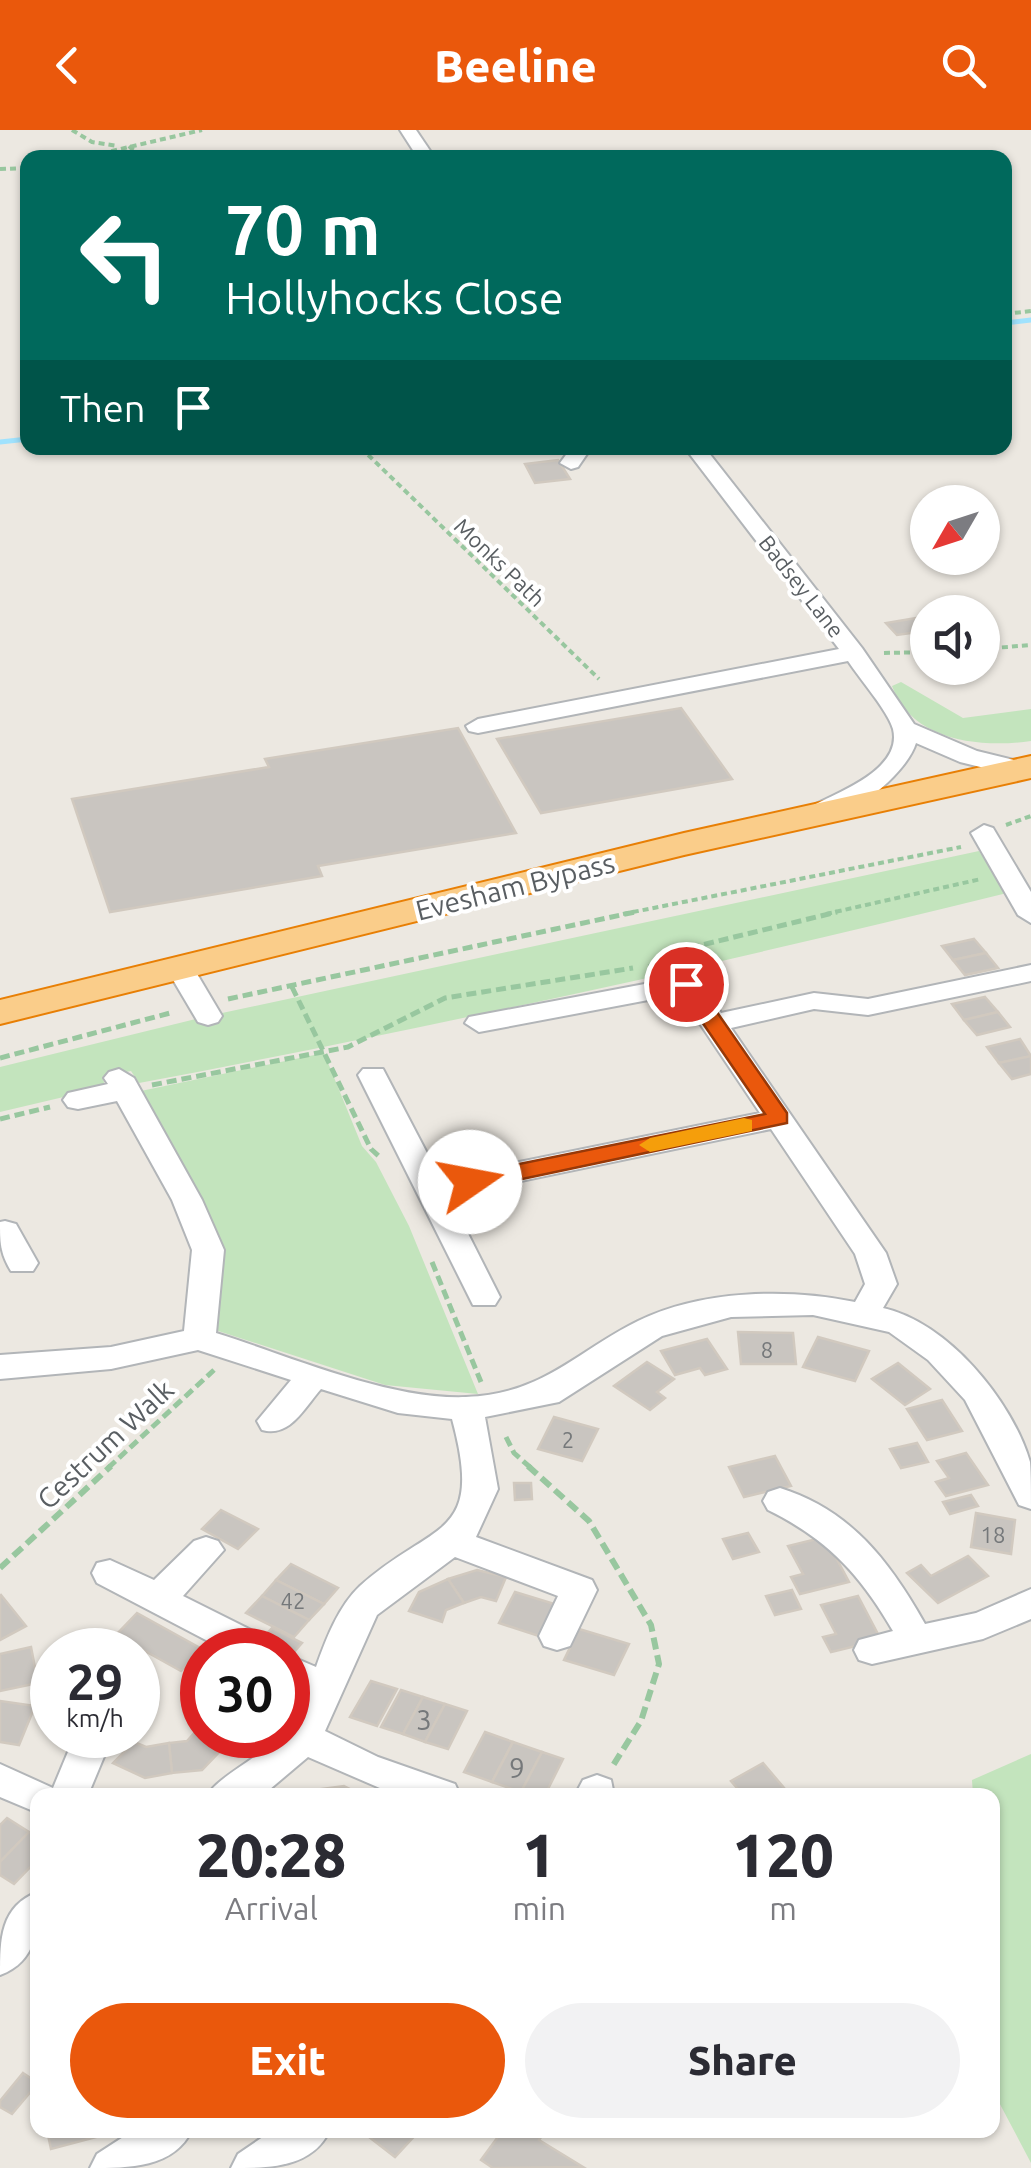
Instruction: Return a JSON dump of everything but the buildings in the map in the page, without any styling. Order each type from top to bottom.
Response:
[{"type":"highway","name":"Evesham Bypass","points":[[0,1012],[819,812],[1026,768]]},
{"type":"street","name":"Badsey Lane","points":[[700,455],[855,654],[905,729]]},
{"type":"street","points":[[478,726],[855,654]]},
{"type":"street","points":[[819,812],[897,765],[906,746],[905,729],[968,757],[1026,768]]},
{"type":"street","points":[[987,838],[1031,915]]},
{"type":"street","points":[[180,968],[204,1010]]},
{"type":"street","points":[[713,1023],[814,1001],[868,1007],[1031,972]]},
{"type":"street","points":[[479,1023],[686,984],[870,1253],[881,1284],[864,1314]]},
{"type":"street","points":[[373,1074],[484,1297]]},
{"type":"street","points":[[78,1100],[122,1084],[187,1200],[208,1250],[199,1338]]},
{"type":"street","points":[[431,1190],[780,1118]]},
{"type":"street","points":[[0,1232],[5,1231],[16,1245],[22,1262]]},
{"type":"street","points":[[0,1367],[74,1363],[199,1338],[398,1401],[478,1407],[547,1394],[651,1328],[731,1306],[814,1304],[899,1323],[940,1352],[978,1393],[1031,1496]]},
{"type":"street","points":[[274,1421],[314,1374]]},
{"type":"street","points":[[310,1726],[346,1632],[371,1597],[451,1541],[479,1500],[478,1407]]},
{"type":"street","points":[[780,1501],[828,1523],[854,1543],[876,1570],[916,1638]]},
{"type":"street","points":[[451,1541],[579,1590],[557,1636]]},
{"type":"street","points":[[158,1600],[206,1550]]},
{"type":"street","points":[[110,1573],[214,1628]]},
{"type":"street","points":[[872,1650],[983,1625],[1031,1604]]},
{"type":"street","points":[[310,1681],[325,1690]]},
{"type":"street","points":[[310,1740],[365,1768],[421,1788]]},
{"type":"street","points":[[72,1788],[84,1758]]},
{"type":"street","points":[[240,1788],[274,1769],[285,1758]]},
{"type":"street","points":[[0,1780],[30,1793]]},
{"type":"street","points":[[0,1957],[30,1919]]},
{"type":"street","points":[[112,2168],[159,2138]]},
{"type":"street","points":[[253,2168],[297,2138]]},
{"type":"path","points":[[72,130],[92,142],[131,146],[134,150]]},
{"type":"path","points":[[115,150],[202,130]]},
{"type":"path","name":"Monks Path","points":[[368,455],[619,698]]},
{"type":"path","points":[[1000,648],[1031,645]]},
{"type":"path","points":[[855,654],[910,652]]},
{"type":"path","points":[[0,1058],[292,986],[987,838]]},
{"type":"path","points":[[646,968],[681,950],[726,936],[1008,873]]},
{"type":"path","points":[[292,986],[371,1149],[383,1160]]},
{"type":"path","points":[[122,1084],[324,1053]]},
{"type":"path","points":[[0,1119],[78,1100]]},
{"type":"path","points":[[426,1247],[478,1407]]},
{"type":"path","name":"Cestrum Walk","points":[[0,1568],[236,1350]]},
{"type":"green space","points":[[901,682],[963,718],[1031,709],[1031,741],[971,741],[932,730],[902,705],[892,686]]},
{"type":"green space","points":[[979,851],[1007,893],[683,970],[357,1040],[139,1083],[131,1071],[102,1077],[106,1087],[0,1112],[0,1067],[208,1016]]},
{"type":"green space","points":[[324,1053],[362,1146],[376,1162],[409,1226],[478,1394],[385,1385],[212,1329],[217,1290],[136,1092]]},
{"type":"green space","points":[[1031,1754],[1031,2163],[1000,2104],[1000,1788],[973,1788],[972,1780]]},
{"type":"waterway","points":[[1012,322],[1031,320]]},
{"type":"waterway","points":[[0,442],[20,440]]},
{"type":"slow traffic","points":[[650,1145],[744,1125]]},
{"type":"route","points":[[470,1182],[780,1118],[686,984]]}]
